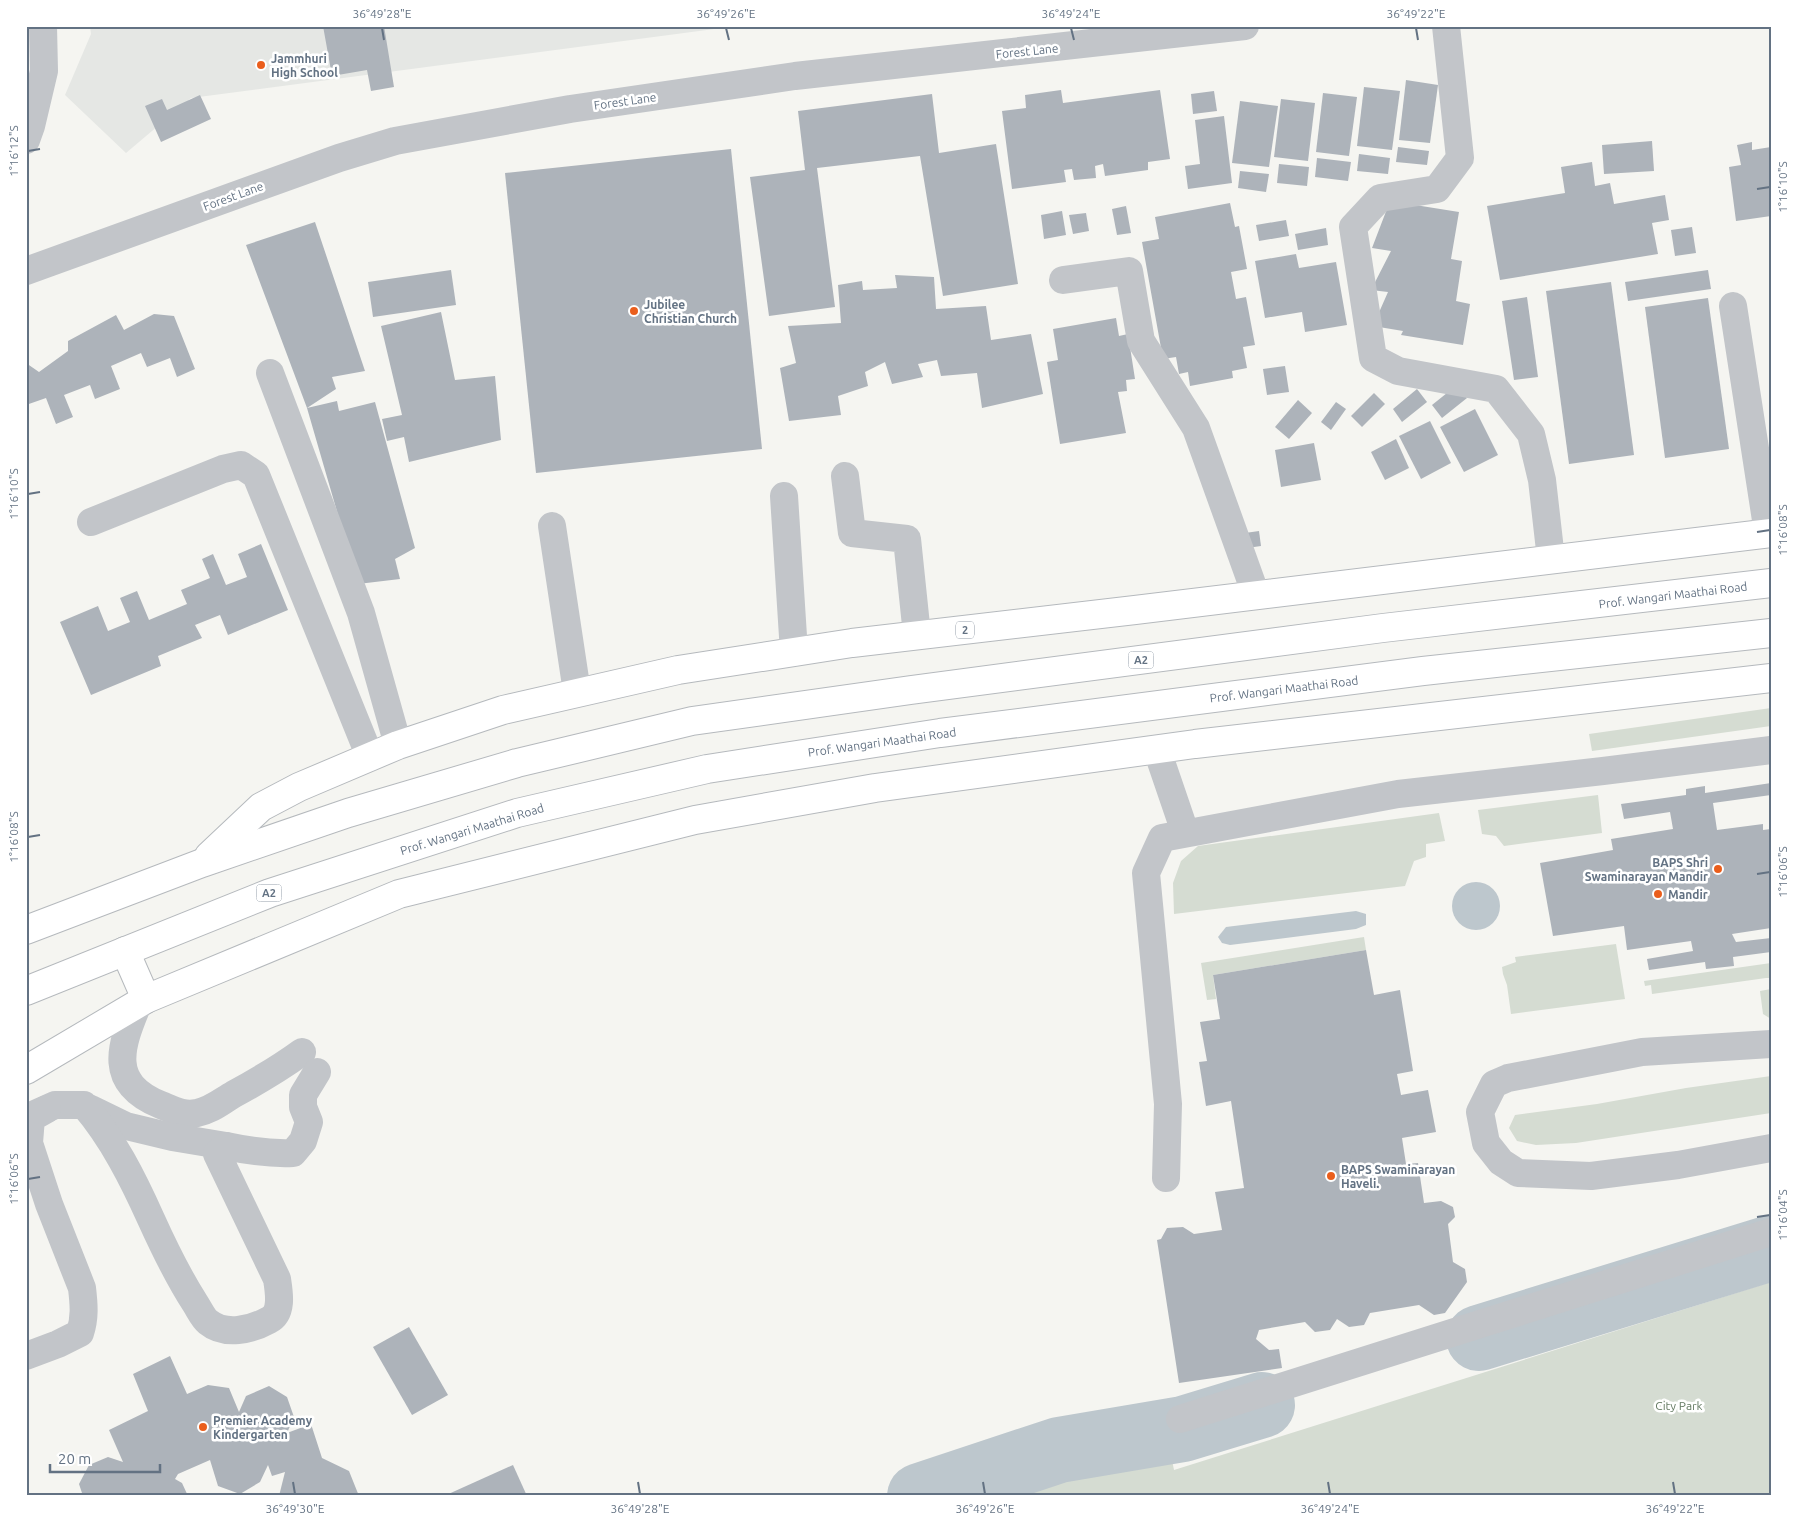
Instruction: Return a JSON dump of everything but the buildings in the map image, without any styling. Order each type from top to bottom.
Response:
[{"type":"main road","name":"2","points":[[202,863],[261,807],[299,787],[370,756],[503,710],[678,670],[917,635],[1256,596],[1770,533]]},
{"type":"main road","name":"Prof. Wangari Maathai Road","points":[[26,930],[202,863],[348,813],[517,763],[702,720],[911,690],[1383,628],[1771,584]]},
{"type":"main road","name":"Prof. Wangari Maathai Road","points":[[26,991],[270,893],[517,813],[707,769],[940,733],[1423,671],[1771,633]]},
{"type":"main road","points":[[26,1070],[142,1002],[399,894],[695,820],[875,788],[1234,739],[1771,678]]},
{"type":"main road","points":[[125,951],[142,1002]]},
{"type":"street","points":[[26,140],[44,71],[42,26]]},
{"type":"street","name":"Forest Lane","points":[[26,270],[339,158],[395,142],[570,109],[795,76],[1245,26]]},
{"type":"street","points":[[1446,26],[1460,158],[1437,189],[1380,198],[1353,227],[1372,358],[1398,371],[1496,389],[1531,434],[1542,480],[1551,559]]},
{"type":"street","points":[[1063,280],[1129,271],[1140,341],[1196,428],[1256,596]]},
{"type":"street","points":[[1733,306],[1770,533]]},
{"type":"street","points":[[270,373],[361,613],[398,745]]},
{"type":"street","points":[[91,522],[223,469],[241,465],[256,475],[370,756]]},
{"type":"street","points":[[845,476],[852,533],[907,539],[917,635]]},
{"type":"street","points":[[784,496],[794,652]]},
{"type":"street","points":[[552,526],[577,692]]},
{"type":"street","points":[[1157,750],[1185,832]]},
{"type":"street","points":[[1166,1178],[1168,1104],[1146,873],[1162,838],[1185,832],[1398,794],[1771,750]]},
{"type":"street","points":[[26,1118],[55,1105],[84,1105],[126,1126],[172,1137],[251,1152],[293,1153],[303,1142],[309,1122],[303,1107],[303,1095],[309,1062],[265,1078],[212,1108],[196,1114],[182,1114],[149,1100],[137,1092],[126,1078],[122,1061],[122,1046],[142,1002]]},
{"type":"street","points":[[1771,1044],[1642,1052],[1508,1078],[1494,1084],[1480,1112],[1486,1143],[1501,1162],[1518,1173],[1591,1176],[1678,1165],[1771,1148]]},
{"type":"street","points":[[26,1356],[80,1333],[84,1320],[82,1288],[49,1204],[29,1143],[31,1118],[55,1105]]},
{"type":"street","points":[[84,1105],[102,1126],[118,1153],[168,1257],[207,1322],[223,1330],[240,1330],[259,1326],[272,1318],[280,1301],[277,1279],[217,1154],[226,1146]]},
{"type":"street","points":[[1180,1418],[1771,1232]]},
{"type":"shaded area","name":"Jammhuri High School","points":[[90,26],[737,26],[191,98],[126,153],[65,95],[91,34]]},
{"type":"shaded area","points":[[1476,882],[1485,884],[1493,889],[1498,897],[1500,906],[1498,915],[1493,923],[1485,928],[1476,930],[1467,928],[1459,923],[1454,915],[1452,906],[1454,897],[1459,889],[1467,884]]},
{"type":"shaded area","points":[[1356,911],[1366,914],[1366,925],[1356,929],[1230,945],[1222,943],[1218,937],[1226,927]]},
{"type":"green space","points":[[1771,708],[1771,726],[1592,751],[1589,734]]},
{"type":"green space","points":[[1598,795],[1602,833],[1504,846],[1496,836],[1482,834],[1478,810]]},
{"type":"green space","points":[[1439,813],[1445,841],[1426,844],[1426,857],[1414,861],[1405,886],[1174,914],[1173,883],[1181,861],[1198,846]]},
{"type":"green space","points":[[1364,937],[1366,950],[1213,975],[1216,999],[1207,1000],[1201,963]]},
{"type":"green space","points":[[1616,944],[1625,999],[1511,1014],[1507,985],[1502,967],[1516,962],[1515,957]]},
{"type":"green space","points":[[1771,963],[1771,978],[1652,994],[1651,985],[1645,986],[1644,981]]},
{"type":"green space","points":[[1771,989],[1771,1019],[1763,1014],[1760,991]]},
{"type":"green space","points":[[1771,1076],[1771,1113],[1576,1143],[1536,1145],[1517,1141],[1509,1128],[1515,1115]]},
{"type":"green space","name":"City Park","points":[[1771,1282],[1771,1496],[972,1496],[1168,1440],[1174,1470]]},
{"type":"waterway","points":[[1479,1338],[1771,1248]]},
{"type":"waterway","points":[[920,1496],[1059,1450],[1183,1429],[1262,1405]]},
{"type":"place","name":"Jammhuri High School","points":[[261,65]]},
{"type":"place","name":"Jubilee Christian Church","points":[[634,311]]},
{"type":"place","name":"BAPS Shri Swaminarayan Mandir","points":[[1718,869]]},
{"type":"place","name":"Mandir","points":[[1658,894]]},
{"type":"place","name":"BAPS Swaminarayan Haveli.","points":[[1331,1176]]},
{"type":"place","name":"Premier Academy Kindergarten","points":[[203,1427]]}]
